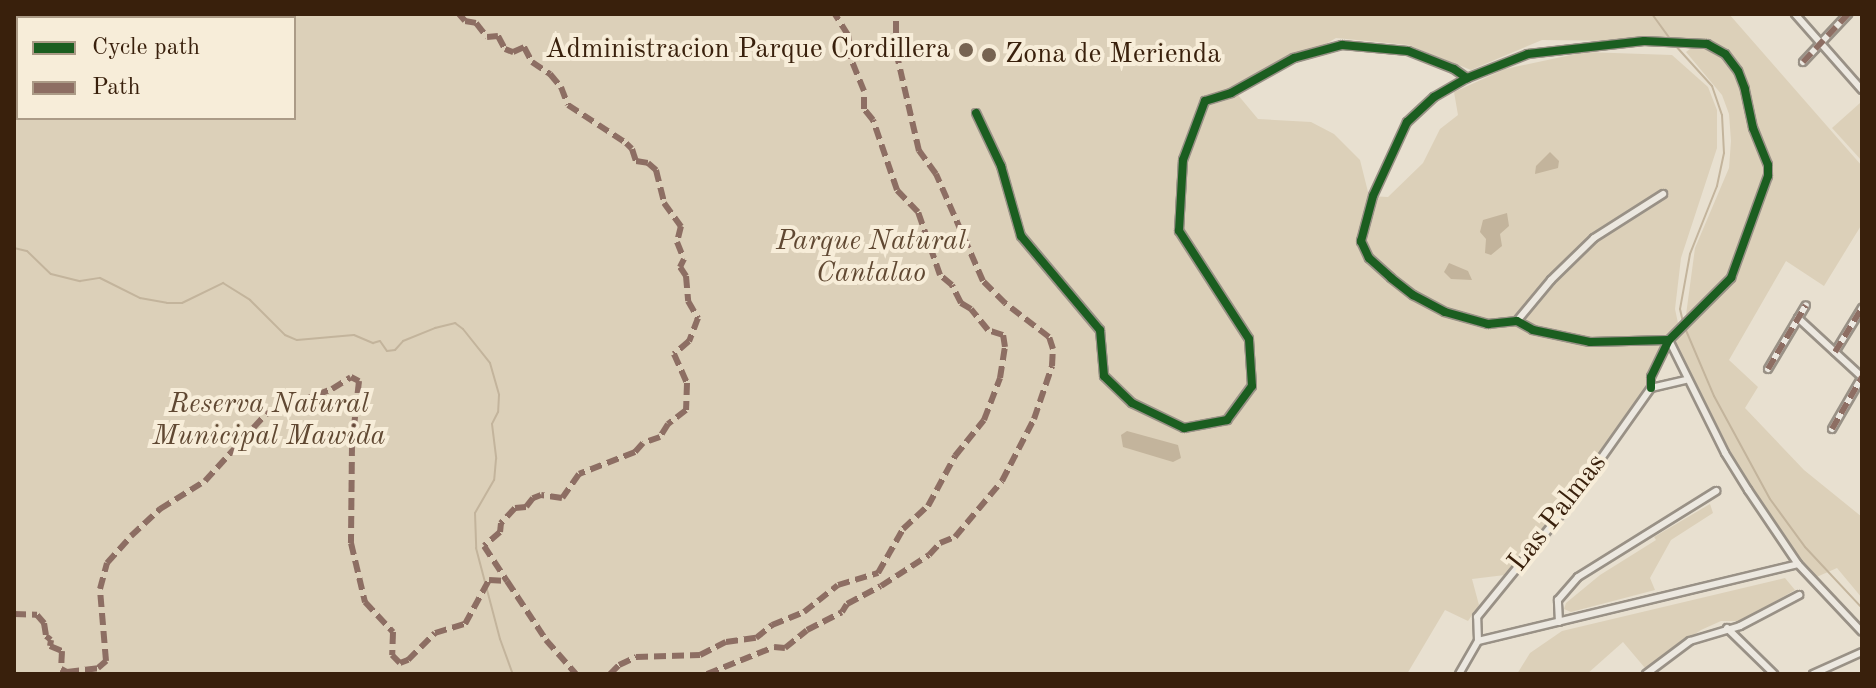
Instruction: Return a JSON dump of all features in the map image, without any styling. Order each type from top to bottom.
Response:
[{"type":"street","points":[[1795,14],[1862,90]]},
{"type":"street","points":[[1803,62],[1848,14]]},
{"type":"street","points":[[1659,42],[1707,44],[1725,54],[1738,71],[1753,128],[1768,165],[1768,176],[1731,278],[1669,340],[1590,342],[1533,330],[1517,321],[1488,324],[1445,312],[1413,295],[1369,258],[1361,241],[1373,196],[1399,134],[1425,104],[1467,78],[1528,54],[1581,46],[1659,42]]},
{"type":"street","points":[[976,113],[1001,166],[1021,236],[1100,330],[1104,376],[1132,403],[1184,428],[1227,420],[1252,386],[1249,339],[1179,231],[1183,160],[1205,101],[1231,93],[1294,58],[1342,45],[1408,51],[1454,69],[1467,78]]},
{"type":"street","points":[[1517,321],[1551,280],[1594,238],[1663,194]]},
{"type":"street","points":[[1768,369],[1806,305]]},
{"type":"street","points":[[1835,352],[1862,308]]},
{"type":"street","points":[[1798,318],[1862,377],[1832,429]]},
{"type":"street","points":[[1669,340],[1686,380],[1725,453],[1798,564],[1862,632]]},
{"type":"street","name":"Las Palmas","points":[[1459,674],[1478,641],[1477,617],[1566,508],[1651,388],[1651,377],[1669,340]]},
{"type":"street","points":[[1651,388],[1686,380]]},
{"type":"street","points":[[1559,622],[1558,600],[1578,577],[1716,491]]},
{"type":"street","points":[[1478,641],[1798,564]]},
{"type":"street","points":[[1646,674],[1690,641],[1740,626],[1799,595]]},
{"type":"street","points":[[1727,628],[1774,674]]},
{"type":"street","points":[[1813,674],[1862,652]]},
{"type":"green space","points":[[14,14],[1729,14],[1862,166],[1862,224],[1824,286],[1786,261],[1729,360],[1758,387],[1745,408],[1804,470],[1862,517],[1862,598],[1837,568],[1812,579],[1793,555],[1728,454],[1689,384],[1668,333],[1645,388],[1564,503],[1505,575],[1472,579],[1479,605],[1468,621],[1445,610],[1407,674],[14,674]],"holes":[[[1336,38],[1408,45],[1471,70],[1542,40],[1699,42],[1686,52],[1722,95],[1729,114],[1731,141],[1729,168],[1695,248],[1686,315],[1678,323],[1675,309],[1681,258],[1717,148],[1717,110],[1708,87],[1672,55],[1585,52],[1505,69],[1454,92],[1458,115],[1440,129],[1423,163],[1388,197],[1369,196],[1360,160],[1334,134],[1311,122],[1258,119],[1238,95]]]},
{"type":"green space","points":[[1860,103],[1862,106],[1862,161],[1832,128]]},
{"type":"green space","points":[[1710,504],[1713,513],[1671,540],[1650,578],[1655,590],[1571,612],[1564,609],[1566,603],[1600,575],[1656,540],[1654,537]]},
{"type":"green space","points":[[1785,578],[1795,590],[1741,621],[1721,621],[1701,630],[1645,668],[1623,642],[1587,674],[1517,674],[1530,653],[1562,631]]},
{"type":"shaded area","points":[[1550,152],[1559,161],[1558,168],[1535,174],[1536,166]]},
{"type":"shaded area","points":[[1507,213],[1509,226],[1500,234],[1502,246],[1491,255],[1485,253],[1486,239],[1480,232],[1483,220]]},
{"type":"shaded area","points":[[1449,263],[1468,271],[1472,280],[1451,279],[1444,272]]},
{"type":"shaded area","points":[[1127,431],[1178,445],[1181,458],[1173,462],[1123,447],[1121,435]]},
{"type":"waterway","points":[[1652,14],[1670,39]]},
{"type":"waterway","points":[[1674,44],[1712,86],[1722,115],[1724,153],[1717,186],[1690,254],[1680,309],[1683,322]]},
{"type":"waterway","points":[[14,248],[27,251],[51,274],[80,281],[100,278],[140,298],[167,303],[182,303],[223,283],[250,300],[285,335],[297,340],[354,335],[373,343],[380,341],[387,351],[395,350],[403,341],[435,328],[455,323],[463,329],[490,363],[499,395],[498,412],[492,424],[496,459],[494,480],[475,513],[476,548],[500,639],[513,674]]},
{"type":"waterway","points":[[1685,328],[1714,396],[1770,499],[1805,547],[1862,608]]},
{"type":"marked path","points":[[459,14],[465,21],[476,23],[487,37],[498,36],[505,49],[513,52],[524,47],[532,62],[550,74],[561,87],[568,105],[626,143],[636,161],[648,163],[656,170],[664,203],[681,226],[677,242],[684,259],[680,267],[686,276],[688,301],[698,318],[689,341],[674,354],[687,383],[686,410],[668,424],[660,437],[643,443],[635,452],[579,474],[562,498],[541,495],[533,498],[526,507],[515,508],[501,523],[500,532],[484,546],[507,581]]},
{"type":"marked path","points":[[610,674],[619,665],[636,657],[700,655],[726,642],[756,638],[772,625],[804,612],[838,585],[878,573],[903,529],[928,506],[955,456],[984,420],[1000,378],[1005,347],[1003,335],[988,330],[971,309],[961,303],[952,285],[940,275],[918,212],[897,190],[873,120],[864,109],[864,91],[851,59],[848,35],[835,14]]},
{"type":"marked path","points":[[707,674],[774,647],[785,648],[807,630],[842,612],[847,604],[929,555],[940,543],[955,537],[1002,481],[1034,419],[1052,366],[1053,349],[1049,337],[1005,303],[983,281],[936,174],[919,151],[896,51],[896,14]]},
{"type":"marked path","points":[[1803,62],[1848,14]]},
{"type":"marked path","points":[[1768,369],[1806,305]]},
{"type":"marked path","points":[[1835,352],[1862,308]]},
{"type":"marked path","points":[[14,614],[37,615],[44,623],[46,636],[51,640],[50,646],[62,651],[61,669],[67,672],[98,668],[106,661],[100,589],[107,563],[160,509],[205,481],[266,414],[332,389],[351,377],[359,381],[352,444],[351,543],[365,602],[393,632],[392,655],[400,663],[408,660],[435,633],[465,624],[489,580],[507,581],[546,640],[576,674]]},
{"type":"marked path","points":[[1832,429],[1862,377]]},
{"type":"cycle path","points":[[1651,388],[1651,377],[1669,340],[1731,278],[1768,176],[1768,165],[1753,128],[1745,89],[1738,71],[1725,54],[1707,44],[1644,41],[1528,54],[1467,78],[1434,97],[1407,122],[1373,196],[1361,241],[1369,258],[1391,278],[1413,295],[1445,312],[1488,324],[1517,321],[1533,330],[1590,342],[1669,340]]},
{"type":"cycle path","points":[[976,113],[1001,166],[1021,236],[1100,330],[1104,376],[1132,403],[1184,428],[1227,420],[1252,386],[1249,339],[1179,231],[1183,160],[1205,101],[1231,93],[1294,58],[1342,45],[1408,51],[1454,69],[1467,78]]},
{"type":"place","name":"Administracion Parque Cordillera","points":[[966,50]]},
{"type":"place","name":"Zona de Merienda","points":[[989,55]]},
{"type":"park label","name":"Parque Natural Cantalao","points":[[871,258]]},
{"type":"park label","name":"Reserva Natural Municipal Mawida","points":[[269,421]]}]
